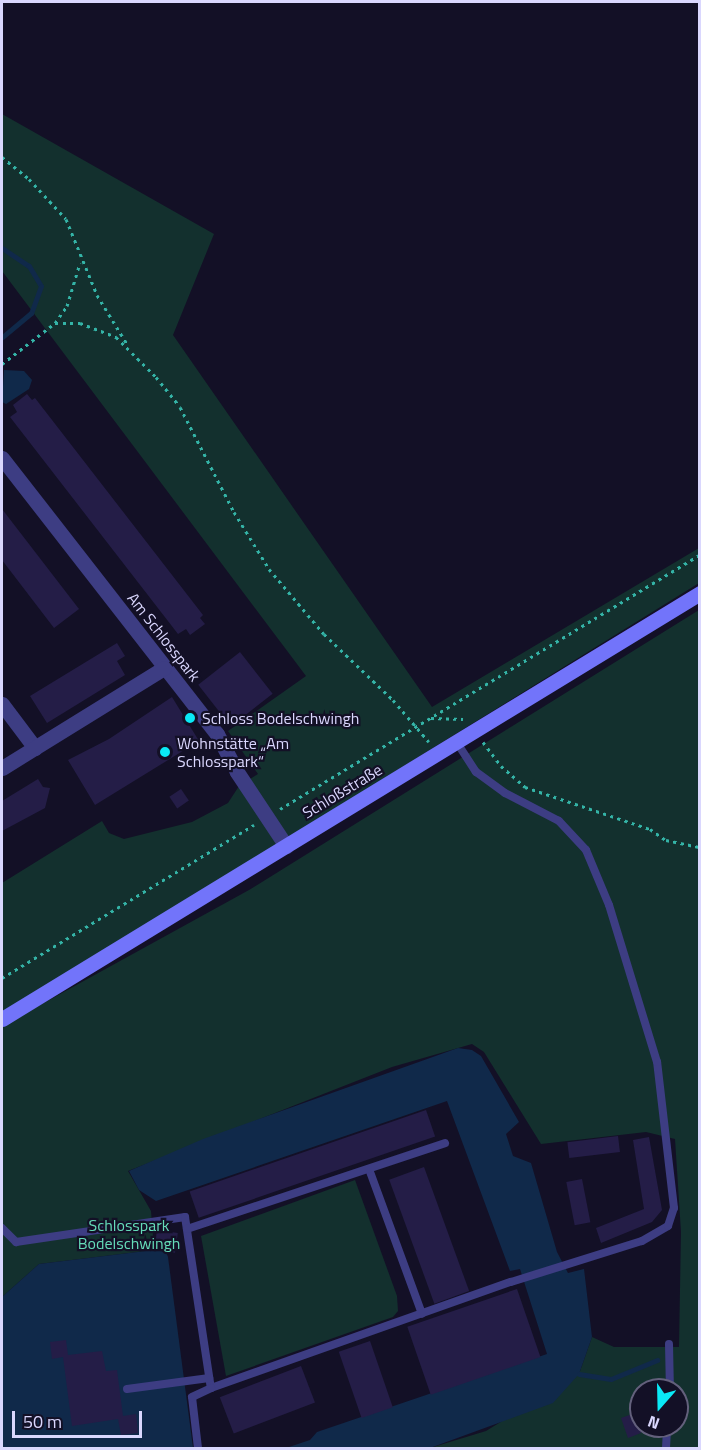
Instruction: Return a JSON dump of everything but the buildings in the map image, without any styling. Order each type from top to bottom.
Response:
[{"type":"street","name":"Am Schlosspark","points":[[2,458],[217,734],[286,846]]},
{"type":"street","name":"Schloßstraße","points":[[2,1019],[476,732],[699,593]]},
{"type":"street","points":[[2,768],[164,668]]},
{"type":"street","points":[[2,704],[35,748]]},
{"type":"lane","points":[[198,1449],[192,1397],[211,1388],[422,1314],[642,1241],[668,1226],[674,1208],[657,1062],[609,905],[586,850],[559,820],[505,793],[476,771],[457,743]]},
{"type":"lane","points":[[187,1229],[445,1143]]},
{"type":"lane","points":[[369,1168],[422,1314]]},
{"type":"lane","points":[[2,1228],[16,1242],[159,1218],[185,1217],[211,1388]]},
{"type":"lane","points":[[669,1344],[670,1378]]},
{"type":"lane","points":[[127,1389],[210,1378]]},
{"type":"path","points":[[2,157],[29,178],[66,219],[81,261],[129,348],[180,407],[234,512],[269,569],[324,634],[416,726],[438,754]]},
{"type":"path","points":[[2,364],[55,323],[67,306],[81,261]]},
{"type":"path","points":[[55,323],[97,328],[129,348]]},
{"type":"path","points":[[2,978],[699,555]]},
{"type":"path","points":[[476,732],[501,766],[525,787],[650,829],[666,840],[699,847]]},
{"type":"green space","points":[[2,114],[214,234],[173,335],[432,707],[699,548],[699,583],[2,1015],[2,883],[102,821],[109,833],[124,839],[192,822],[228,803],[239,786],[258,774],[228,731],[306,676],[2,271]]},
{"type":"green space","name":"Schlosspark Bodelschwingh","points":[[699,610],[699,1448],[430,1448],[486,1431],[579,1374],[592,1337],[614,1347],[679,1347],[681,1232],[675,1139],[646,1132],[541,1144],[484,1052],[472,1044],[392,1067],[128,1171],[151,1211],[154,1250],[39,1264],[2,1297],[2,1026],[249,890]]},
{"type":"green space","points":[[355,1180],[397,1296],[398,1311],[393,1317],[226,1376],[201,1236]]},
{"type":"water","points":[[4,370],[24,371],[32,380],[29,389],[6,404],[2,402]]},
{"type":"water","points":[[458,1048],[472,1050],[481,1056],[519,1122],[506,1134],[513,1156],[531,1163],[557,1252],[568,1273],[584,1269],[592,1337],[579,1374],[553,1403],[430,1448],[286,1448],[310,1440],[317,1432],[547,1354],[520,1269],[510,1271],[447,1101],[156,1201],[139,1190],[129,1171],[203,1139]]},
{"type":"water","points":[[154,1250],[166,1252],[168,1257],[193,1448],[2,1448],[2,1297],[39,1264]]},
{"type":"waterway","points":[[2,248],[29,266],[41,286],[31,313],[2,337]]},
{"type":"waterway","points":[[579,1374],[611,1379],[657,1360]]},
{"type":"place","name":"Schloss Bodelschwingh","points":[[190,718]]},
{"type":"place","name":"Wohnstätte „Am Schlosspark“","points":[[165,752]]}]
